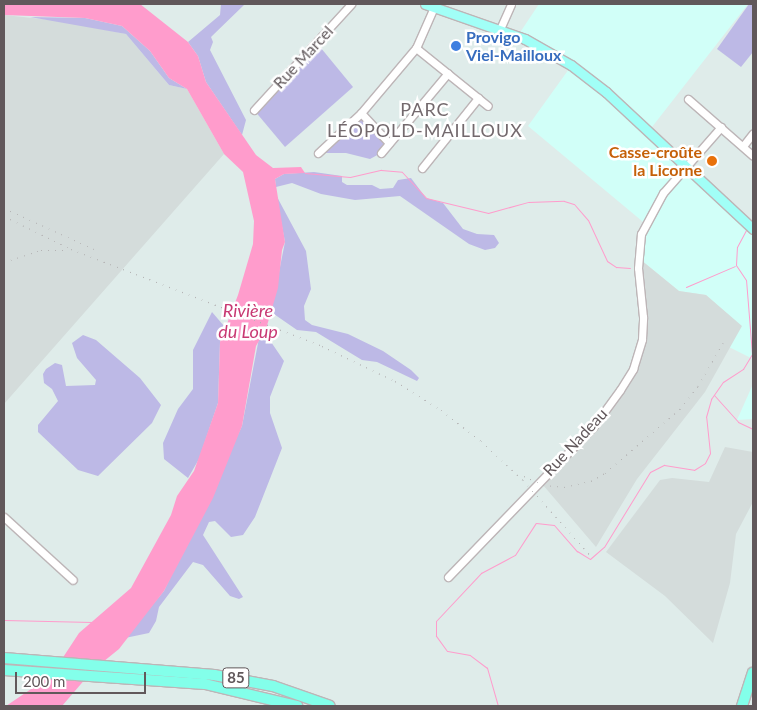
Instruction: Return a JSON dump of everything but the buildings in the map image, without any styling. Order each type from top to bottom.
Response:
[{"type":"highway","name":"85","points":[[4,658],[137,668],[235,678],[291,691],[330,706]]},
{"type":"highway","name":"85","points":[[8,670],[204,684],[266,696],[297,706]]},
{"type":"highway","points":[[741,706],[753,673]]},
{"type":"highway","points":[[266,696],[291,706]]},
{"type":"main road","points":[[429,5],[525,39],[571,65],[606,92],[750,227]]},
{"type":"street","name":"Rue Marcel","points":[[254,110],[351,4]]},
{"type":"street","points":[[500,29],[510,4]]},
{"type":"street","points":[[318,153],[361,113],[416,48],[429,5]]},
{"type":"street","points":[[416,48],[488,106]]},
{"type":"street","points":[[381,153],[448,73]]},
{"type":"street","points":[[422,168],[478,98]]},
{"type":"street","points":[[688,99],[753,156]]},
{"type":"street","points":[[361,113],[389,143]]},
{"type":"street","name":"Rue Nadeau","points":[[448,577],[593,427],[633,368],[643,330],[638,268],[641,234],[663,193],[721,127]]},
{"type":"street","points":[[743,146],[753,133]]},
{"type":"street","points":[[4,517],[73,580]]},
{"type":"shaded area","points":[[221,4],[245,4],[211,37],[213,42],[210,50],[246,120],[242,135],[206,82],[198,56],[188,42],[220,15]]},
{"type":"shaded area","points":[[539,4],[748,4],[652,127],[604,88],[519,34]]},
{"type":"shaded area","points":[[749,4],[753,4],[753,52],[741,67],[717,49]]},
{"type":"shaded area","points":[[4,15],[61,21],[126,34],[169,85],[187,89],[224,154],[4,404]]},
{"type":"shaded area","points":[[30,17],[85,18],[122,26],[150,51],[169,78],[187,89],[169,85],[126,34]]},
{"type":"shaded area","points":[[316,42],[353,87],[285,147],[254,110]]},
{"type":"shaded area","points":[[569,69],[604,95],[753,236],[753,359],[729,347],[741,326],[706,295],[679,291],[641,260],[648,226],[528,126]]},
{"type":"shaded area","points":[[361,113],[389,143],[381,153],[370,159],[346,153],[318,153]]},
{"type":"shaded area","points":[[314,172],[342,176],[342,182],[347,185],[372,185],[380,189],[393,188],[398,180],[411,178],[426,198],[443,203],[463,229],[477,234],[494,235],[499,243],[495,248],[485,250],[469,244],[400,196],[355,200],[321,194],[292,183],[276,187],[275,179],[284,174]]},
{"type":"shaded area","points":[[276,195],[306,251],[311,289],[304,306],[305,320],[312,325],[348,334],[383,351],[411,370],[419,378],[417,381],[377,362],[362,360],[316,332],[297,330],[271,312],[285,242]]},
{"type":"shaded area","points":[[641,260],[679,291],[706,295],[742,326],[705,392],[637,479],[596,547],[543,485],[597,428],[636,373],[647,330]]},
{"type":"shaded area","points":[[212,312],[224,326],[220,342],[218,403],[199,459],[188,478],[164,459],[163,443],[178,409],[193,389],[193,350]]},
{"type":"shaded area","points":[[83,335],[96,340],[140,378],[161,405],[152,423],[98,476],[78,470],[38,432],[38,425],[58,401],[52,389],[44,383],[43,374],[46,369],[55,363],[62,365],[66,386],[95,385],[96,380],[77,358],[72,343]]},
{"type":"shaded area","points":[[259,338],[269,339],[284,361],[270,397],[270,413],[282,448],[255,517],[243,535],[231,537],[215,521],[209,522],[203,535],[243,597],[239,599],[230,596],[203,565],[193,562],[159,607],[156,621],[149,633],[125,638],[164,591],[242,426]]},
{"type":"shaded area","points":[[753,384],[753,419],[737,420]]},
{"type":"shaded area","points":[[725,447],[753,452],[753,502],[736,534],[730,583],[713,643],[665,596],[606,552],[660,480],[672,478],[709,482]]},
{"type":"water","name":"Rivière du Loup","points":[[4,4],[140,4],[188,42],[198,56],[206,82],[256,155],[273,168],[301,167],[305,173],[284,174],[275,179],[285,242],[282,250],[278,288],[266,329],[256,346],[242,426],[213,498],[164,591],[119,649],[93,670],[62,706],[6,706],[40,683],[60,662],[79,633],[131,588],[171,515],[177,496],[194,471],[218,403],[220,342],[238,295],[253,244],[254,221],[243,172],[224,154],[187,89],[169,78],[150,51],[122,26],[85,18],[4,15]]},
{"type":"waterway","points":[[305,173],[350,177],[381,170],[402,172],[426,198],[488,213],[528,202],[564,201],[574,204],[588,220],[607,261],[616,267],[630,268]]},
{"type":"waterway","points":[[736,265],[737,247],[747,228]]},
{"type":"waterway","points":[[498,706],[487,668],[470,655],[447,651],[436,636],[436,621],[481,573],[515,555],[536,523],[554,525],[577,551],[590,559],[604,547],[650,472],[664,465],[694,470],[705,463],[710,453],[706,417],[711,399],[723,382],[743,369],[752,354],[746,280],[736,265]]},
{"type":"waterway","points":[[686,287],[735,266]]},
{"type":"waterway","points":[[714,395],[738,422],[753,429]]},
{"type":"waterway","points":[[4,620],[92,622]]},
{"type":"railway","points":[[4,208],[96,250]]},
{"type":"railway","points":[[4,216],[71,249],[322,346],[395,381],[441,410],[481,441],[523,480],[590,555]]},
{"type":"railway","points":[[4,262],[41,250],[67,250]]},
{"type":"railway","points":[[524,476],[543,485],[564,487],[591,481],[605,473],[680,409],[698,386],[723,343]]},
{"type":"place","name":"Provigo Viel-Mailloux","points":[[456,46]]},
{"type":"place","name":"Casse-croûte la Licorne","points":[[712,161]]},
{"type":"district","name":"PARC LÉOPOLD-MAILLOUX","points":[[425,120]]}]
